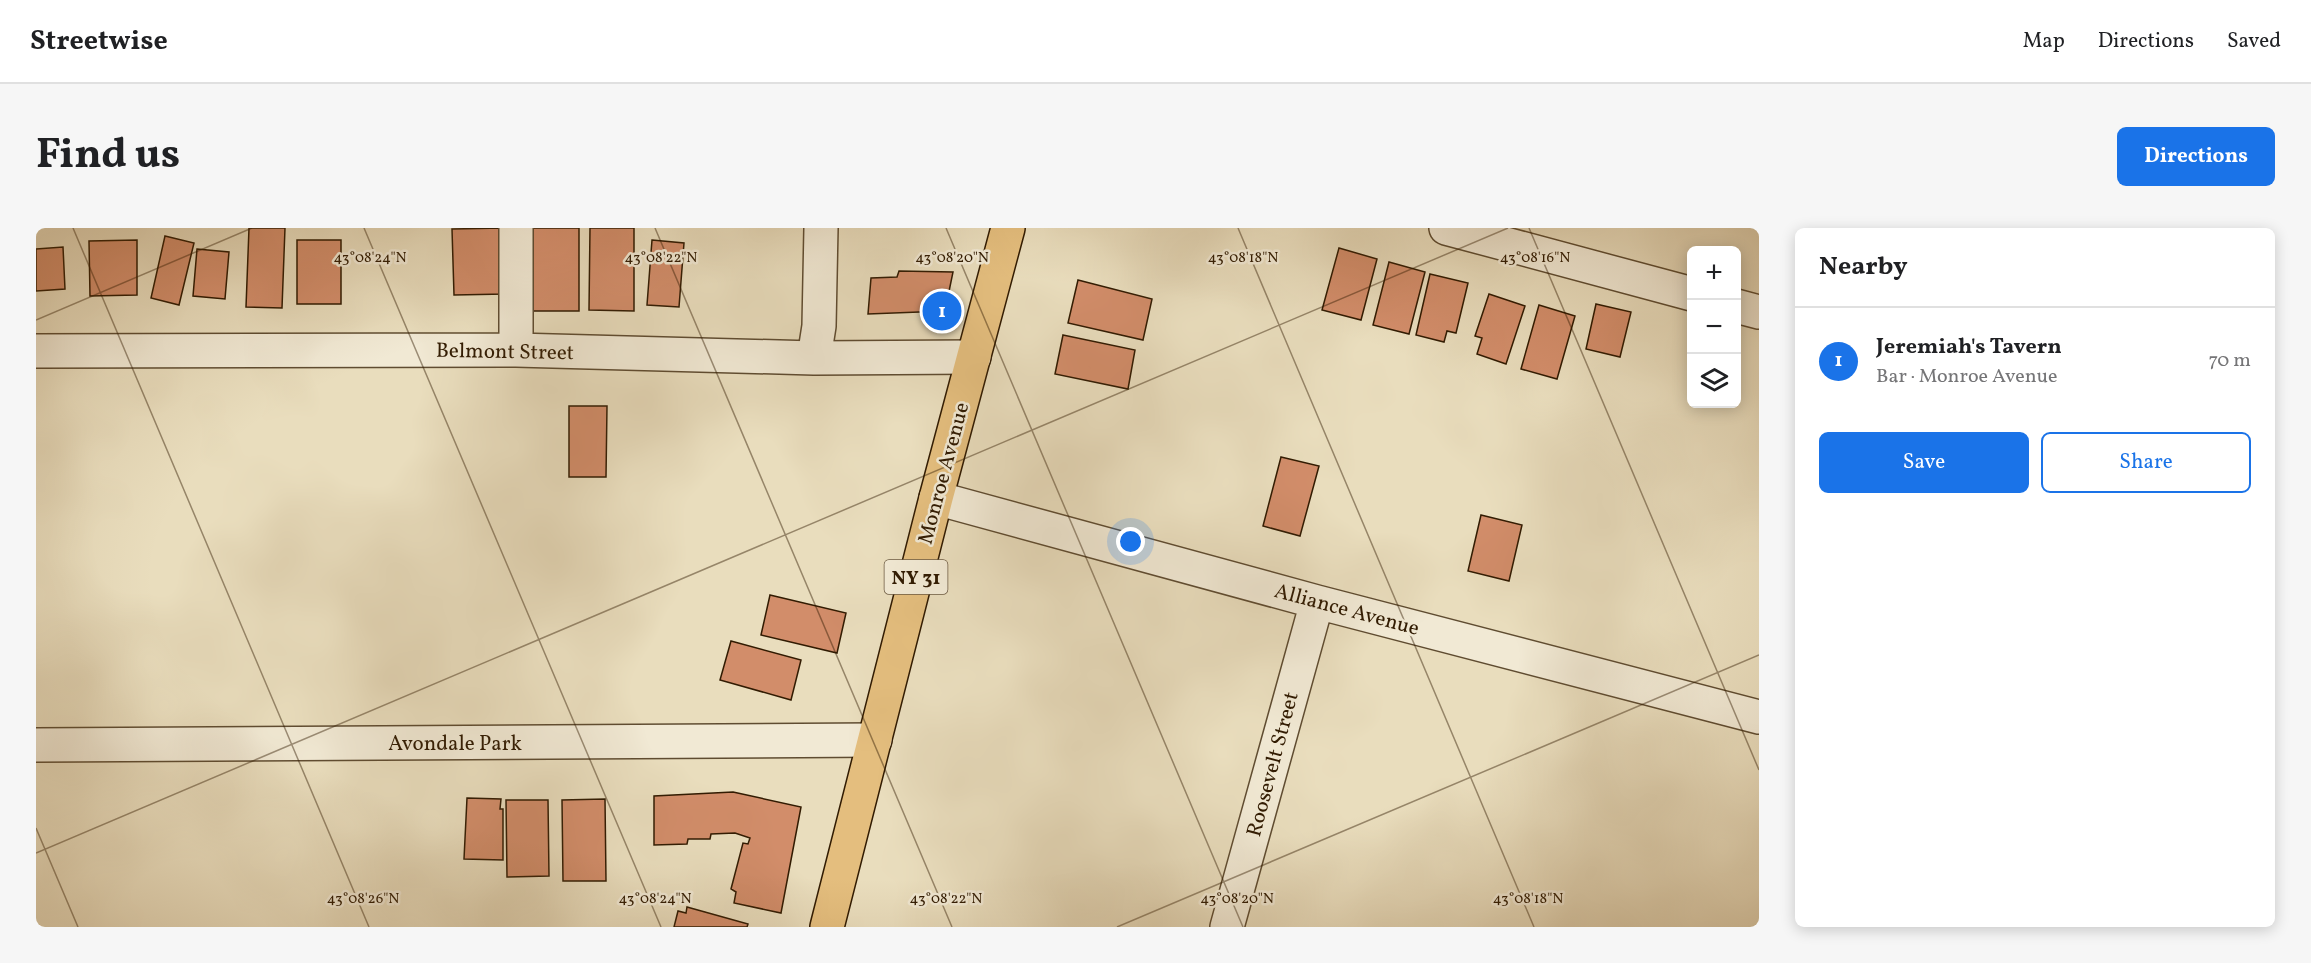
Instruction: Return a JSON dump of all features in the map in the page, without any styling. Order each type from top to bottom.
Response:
[{"type":"main road","name":"Monroe Avenue","points":[[827,927],[936,498],[1008,228]]},
{"type":"street","points":[[516,228],[516,350]]},
{"type":"street","points":[[814,358],[819,326],[821,228]]},
{"type":"street","points":[[1446,228],[1687,293]]},
{"type":"street","points":[[1741,307],[1759,312]]},
{"type":"street","name":"Belmont Street","points":[[36,351],[516,350],[814,358],[974,357]]},
{"type":"street","name":"Alliance Avenue","points":[[936,498],[1317,602],[1759,717]]},
{"type":"street","name":"Roosevelt Street","points":[[1227,927],[1317,602]]},
{"type":"street","name":"Avondale Park","points":[[36,746],[875,740]]},
{"type":"building","points":[[249,228],[285,228],[282,308],[246,307]]},
{"type":"building","points":[[503,228],[505,294],[454,295],[452,229]]},
{"type":"building","points":[[533,228],[579,228],[579,311],[533,311]]},
{"type":"building","points":[[590,228],[634,228],[634,311],[589,310]]},
{"type":"building","points":[[165,236],[194,243],[179,305],[151,298]]},
{"type":"building","points":[[137,240],[137,295],[90,296],[89,241]]},
{"type":"building","points":[[297,240],[341,240],[341,304],[297,304]]},
{"type":"building","points":[[652,240],[684,243],[679,307],[647,305]]},
{"type":"building","points":[[63,247],[65,289],[36,291],[36,249]]},
{"type":"building","points":[[1339,248],[1377,259],[1361,320],[1322,310]]},
{"type":"building","points":[[197,249],[229,252],[225,299],[193,296]]},
{"type":"building","points":[[1389,262],[1425,272],[1409,334],[1373,325]]},
{"type":"building","points":[[899,271],[953,272],[945,311],[868,314],[871,278],[897,277]]},
{"type":"building","points":[[1430,274],[1468,283],[1456,333],[1447,331],[1444,342],[1416,335]]},
{"type":"building","points":[[1078,280],[1152,299],[1143,340],[1068,323]]},
{"type":"building","points":[[1489,294],[1525,306],[1506,364],[1477,354],[1482,338],[1475,336]]},
{"type":"building","points":[[1596,304],[1631,312],[1620,357],[1586,349]]},
{"type":"building","points":[[1539,305],[1575,316],[1557,379],[1521,369]]},
{"type":"building","points":[[1063,335],[1135,350],[1128,389],[1055,374]]},
{"type":"building","points":[[569,406],[607,406],[606,477],[569,477]]},
{"type":"building","points":[[1281,457],[1319,466],[1300,536],[1263,526]]},
{"type":"building","points":[[1481,515],[1522,525],[1509,581],[1468,571]]},
{"type":"building","points":[[770,595],[846,613],[837,653],[761,635]]},
{"type":"building","points":[[731,641],[801,660],[791,700],[720,680]]},
{"type":"building","points":[[733,792],[801,807],[781,913],[734,903],[736,892],[731,889],[743,843],[748,844],[750,838],[735,833],[711,834],[710,839],[688,839],[687,844],[654,845],[654,796]]},
{"type":"building","points":[[467,798],[501,799],[503,860],[464,859]]},
{"type":"building","points":[[605,799],[606,881],[563,881],[562,800]]},
{"type":"building","points":[[506,800],[548,800],[549,876],[507,877]]},
{"type":"building","points":[[687,907],[748,924],[747,927],[674,927],[678,911],[686,913]]},
{"type":"place","name":"Jeremiah's Tavern","points":[[942,311]]}]
